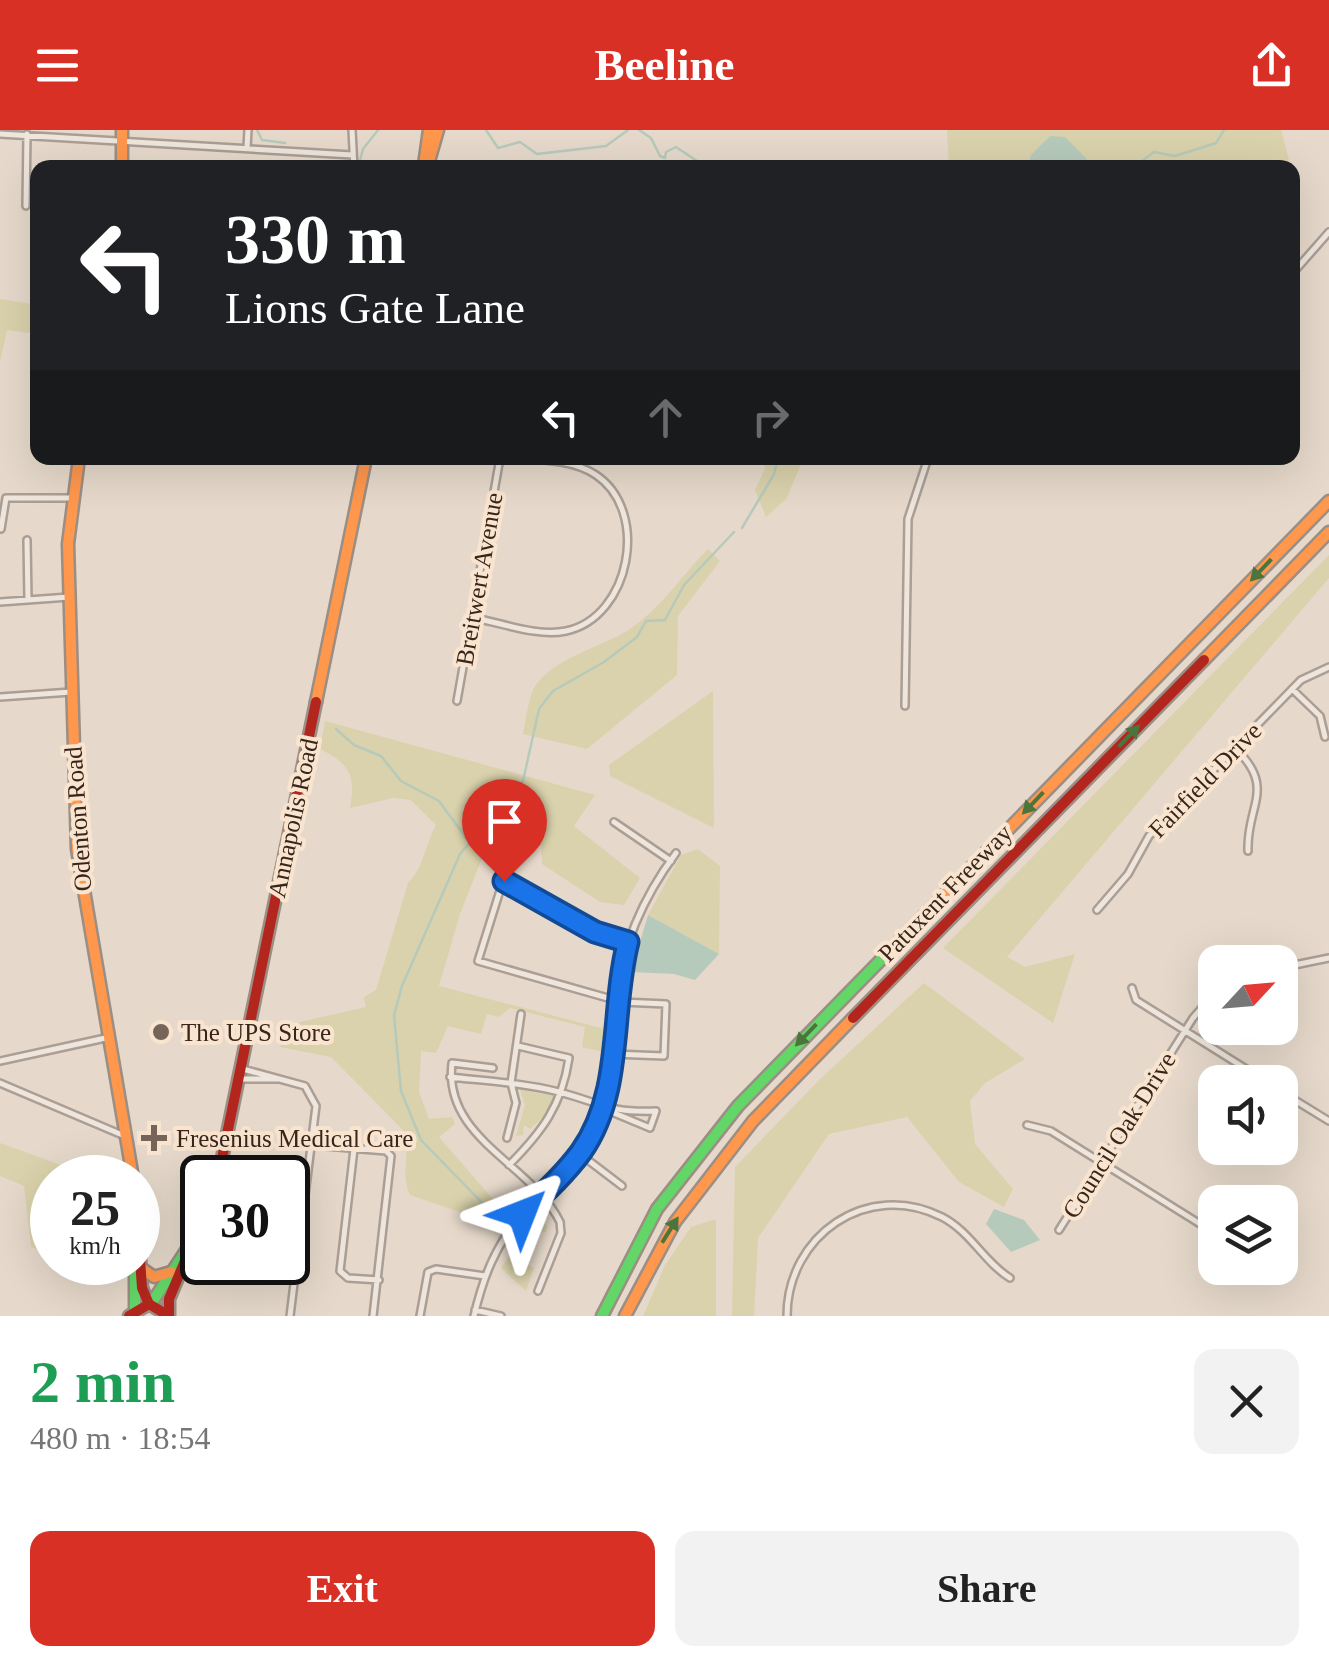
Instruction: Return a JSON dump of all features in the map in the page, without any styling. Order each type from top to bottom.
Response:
[{"type":"main road","points":[[427,160],[429,130]]},
{"type":"main road","points":[[429,160],[438,130]]},
{"type":"main road","name":"Odenton Road","points":[[78,465],[71,498],[68,597],[77,849],[131,1155]]},
{"type":"main road","name":"Annapolis Road","points":[[223,1155],[365,465]]},
{"type":"main road","name":"Patuxent Freeway","points":[[602,1316],[658,1209],[738,1106],[1329,501]]},
{"type":"main road","name":"Patuxent Freeway","points":[[625,1316],[675,1222],[753,1121],[1329,532]]},
{"type":"main road","points":[[135,1285],[132,1312],[150,1304],[180,1261]]},
{"type":"main road","points":[[160,1275],[175,1269]]},
{"type":"main road","points":[[168,1316],[169,1300],[180,1274]]},
{"type":"main road","points":[[144,1285],[150,1304],[168,1316]]},
{"type":"street","points":[[247,148],[248,130]]},
{"type":"street","points":[[352,130],[353,160]]},
{"type":"street","points":[[0,134],[27,131],[122,136],[352,154]]},
{"type":"street","points":[[26,206],[27,131]]},
{"type":"street","points":[[1300,265],[1329,232]]},
{"type":"street","name":"Breitwert Avenue","points":[[457,701],[501,465]]},
{"type":"street","points":[[474,618],[543,632],[570,630],[604,610],[617,590],[623,570],[625,514],[606,482],[564,465]]},
{"type":"street","points":[[905,706],[908,518],[926,465]]},
{"type":"street","points":[[1,529],[2,504],[13,495],[71,498]]},
{"type":"street","points":[[27,540],[28,600]]},
{"type":"street","points":[[0,602],[68,597]]},
{"type":"street","name":"Fairfield Drive","points":[[1098,910],[1123,881],[1149,836],[1292,689],[1329,666]]},
{"type":"street","points":[[1292,689],[1320,716],[1325,737]]},
{"type":"street","points":[[0,697],[71,692]]},
{"type":"street","points":[[1235,748],[1252,767],[1259,788],[1248,851]]},
{"type":"street","points":[[614,822],[670,861]]},
{"type":"street","points":[[502,1316],[475,1313],[485,1276],[510,1230],[580,1154],[604,1107],[614,1054],[616,1000],[628,942],[676,853]]},
{"type":"street","points":[[614,1054],[664,1056],[666,1004],[616,1000],[478,962],[504,881],[595,932],[628,942]]},
{"type":"street","points":[[1298,964],[1329,958]]},
{"type":"street","points":[[1132,988],[1136,1000],[1239,1065]]},
{"type":"street","points":[[507,1138],[516,1103],[510,1082],[521,1014]]},
{"type":"street","name":"Council Oak Drive","points":[[1059,1230],[1198,1014]]},
{"type":"street","points":[[0,1061],[110,1037]]},
{"type":"street","points":[[509,1165],[545,1126],[562,1093],[569,1058],[518,1046]]},
{"type":"street","points":[[493,1068],[452,1063],[450,1077],[463,1118],[556,1212],[561,1233],[538,1292]]},
{"type":"street","points":[[242,1074],[305,1086],[313,1096],[313,1145],[290,1316]]},
{"type":"street","points":[[450,1077],[510,1082],[562,1093],[650,1128],[656,1112],[614,1113]]},
{"type":"street","points":[[0,1083],[130,1138]]},
{"type":"street","points":[[1298,1102],[1329,1122]]},
{"type":"street","points":[[1027,1125],[1042,1126],[1198,1223]]},
{"type":"street","points":[[313,1145],[386,1152],[392,1163],[373,1316]]},
{"type":"street","points":[[354,1149],[340,1271],[348,1278],[379,1280]]},
{"type":"street","points":[[580,1154],[622,1186]]},
{"type":"street","points":[[786,1316],[795,1268],[816,1236],[860,1210],[885,1205],[909,1206],[943,1217],[970,1237],[997,1270],[1010,1278]]},
{"type":"street","points":[[420,1316],[428,1272],[436,1268],[485,1276]]},
{"type":"street","points":[[120,1316],[132,1312]]},
{"type":"shaded area","points":[[947,130],[1281,130],[1289,160],[949,160]]},
{"type":"shaded area","points":[[1050,136],[1065,137],[1087,159],[1030,160]]},
{"type":"shaded area","points":[[0,299],[30,304],[30,332],[7,330],[0,362]]},
{"type":"shaded area","points":[[764,465],[801,465],[786,499],[766,517],[755,490]]},
{"type":"shaded area","points":[[708,549],[720,561],[678,616],[677,675],[587,749],[523,734],[532,693],[541,678],[639,622]]},
{"type":"shaded area","points":[[1329,555],[1329,578],[1007,957],[1025,967],[1075,954],[1053,1023],[943,948]]},
{"type":"shaded area","points":[[713,691],[714,828],[610,776],[609,765]]},
{"type":"shaded area","points":[[325,721],[595,795],[574,826],[640,878],[624,905],[600,902],[542,864],[541,846],[530,838],[513,831],[492,833],[460,914],[439,986],[605,1029],[603,1052],[582,1047],[585,1027],[510,1008],[499,1017],[487,1014],[481,1034],[448,1026],[436,1053],[421,1051],[419,1092],[429,1119],[452,1117],[455,1124],[439,1137],[505,1213],[495,1224],[410,1195],[402,1129],[331,1057],[280,1047],[287,1025],[366,1007],[364,997],[376,990],[408,883],[418,870],[436,825],[411,800],[393,798],[350,808],[352,787],[348,772],[320,749]]},
{"type":"shaded area","points":[[698,849],[720,866],[719,954],[648,915],[681,855]]},
{"type":"shaded area","points":[[648,915],[719,954],[695,980],[674,974],[631,972]]},
{"type":"shaded area","points":[[924,983],[1025,1059],[985,1083],[970,1101],[975,1144],[1013,1189],[1004,1207],[959,1182],[907,1117],[829,1134],[758,1238],[754,1316],[732,1316],[735,1167],[819,1080]]},
{"type":"shaded area","points":[[520,1090],[555,1096],[542,1118],[530,1129],[524,1125],[523,1135],[516,1136],[525,1105]]},
{"type":"shaded area","points":[[0,1143],[33,1155],[30,1155],[30,1238],[24,1186],[0,1176]]},
{"type":"shaded area","points":[[994,1209],[1024,1220],[1040,1240],[1011,1252],[986,1224]]},
{"type":"shaded area","points":[[537,1213],[547,1226],[546,1232],[529,1233],[518,1259],[534,1268],[526,1291],[501,1268]]},
{"type":"shaded area","points":[[716,1219],[716,1316],[643,1316],[665,1265],[691,1227]]},
{"type":"waterway","points":[[257,130],[262,140],[285,143]]},
{"type":"waterway","points":[[360,160],[363,149],[378,130]]},
{"type":"waterway","points":[[486,130],[498,148],[520,142],[537,154],[606,146],[628,130]]},
{"type":"waterway","points":[[639,130],[651,138],[660,156],[665,158],[666,152],[676,147],[696,160]]},
{"type":"waterway","points":[[1143,160],[1154,152],[1175,156],[1216,143],[1224,130]]},
{"type":"waterway","points":[[742,528],[776,465]]},
{"type":"waterway","points":[[493,1214],[421,1140],[401,1091],[394,1015],[402,986],[460,854],[523,781],[539,709],[553,691],[604,662],[637,637],[646,621],[665,620],[684,585],[734,532]]},
{"type":"waterway","points":[[336,729],[354,745],[381,756],[401,781],[439,801],[469,842]]},
{"type":"traffic: fast","points":[[602,1316],[657,1209],[738,1106],[912,928]]},
{"type":"traffic: fast","points":[[151,1304],[180,1260]]},
{"type":"traffic: fast","points":[[135,1285],[135,1308]]},
{"type":"traffic: slow","points":[[122,130],[122,160]]},
{"type":"traffic: slow","points":[[425,160],[429,130]]},
{"type":"traffic: slow","points":[[429,160],[438,130]]},
{"type":"traffic: slow","points":[[78,465],[68,544],[77,849],[129,1155]]},
{"type":"traffic: slow","points":[[316,702],[365,465]]},
{"type":"traffic: slow","points":[[912,928],[1329,501]]},
{"type":"traffic: slow","points":[[1204,660],[1329,532]]},
{"type":"traffic: slow","points":[[625,1316],[675,1222],[753,1121],[853,1018]]},
{"type":"traffic: slow","points":[[160,1275],[171,1272]]},
{"type":"traffic: jam","points":[[853,1018],[1204,660]]},
{"type":"traffic: jam","points":[[223,1155],[316,702]]},
{"type":"traffic: jam","points":[[169,1316],[169,1299],[180,1273]]},
{"type":"traffic: jam","points":[[142,1285],[149,1304]]},
{"type":"traffic: jam","points":[[129,1316],[149,1304],[169,1316]]},
{"type":"place","name":"The UPS Store","points":[[161,1032]]},
{"type":"place","name":"Fresenius Medical Care","points":[[154,1138]]},
{"type":"route","points":[[504,881],[595,932],[628,942],[620,971],[614,1054],[604,1107],[580,1154],[522,1214]]}]
